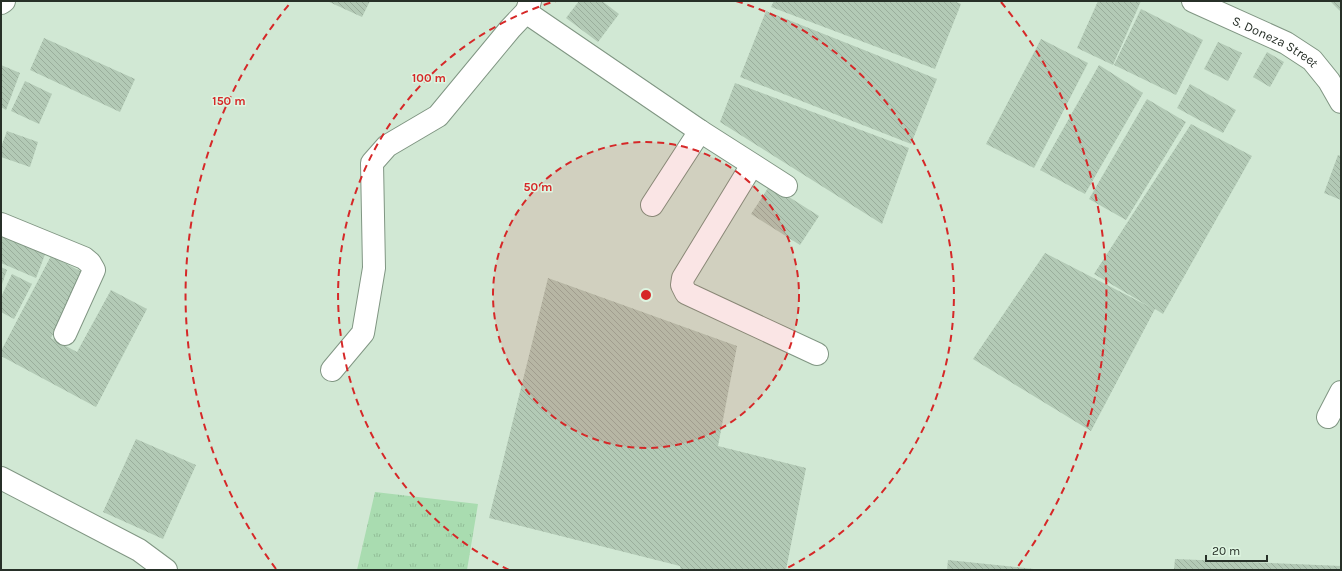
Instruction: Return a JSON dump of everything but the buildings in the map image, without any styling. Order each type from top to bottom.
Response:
[{"type":"street","name":"S. Doneza Street","points":[[1193,1],[1286,43],[1312,60],[1329,80],[1341,102]]},
{"type":"street","points":[[332,370],[363,333],[374,268],[372,163],[387,146],[438,116],[528,6],[533,18],[700,131],[786,186]]},
{"type":"street","points":[[652,205],[700,131]]},
{"type":"street","points":[[752,165],[683,278],[682,285],[686,293],[817,354]]},
{"type":"street","points":[[1,224],[84,258],[90,263],[94,270],[65,334]]},
{"type":"street","points":[[1328,417],[1341,392]]},
{"type":"street","points":[[1,478],[139,550],[166,570]]},
{"type":"green space","points":[[375,492],[478,504],[467,570],[357,570]]}]
